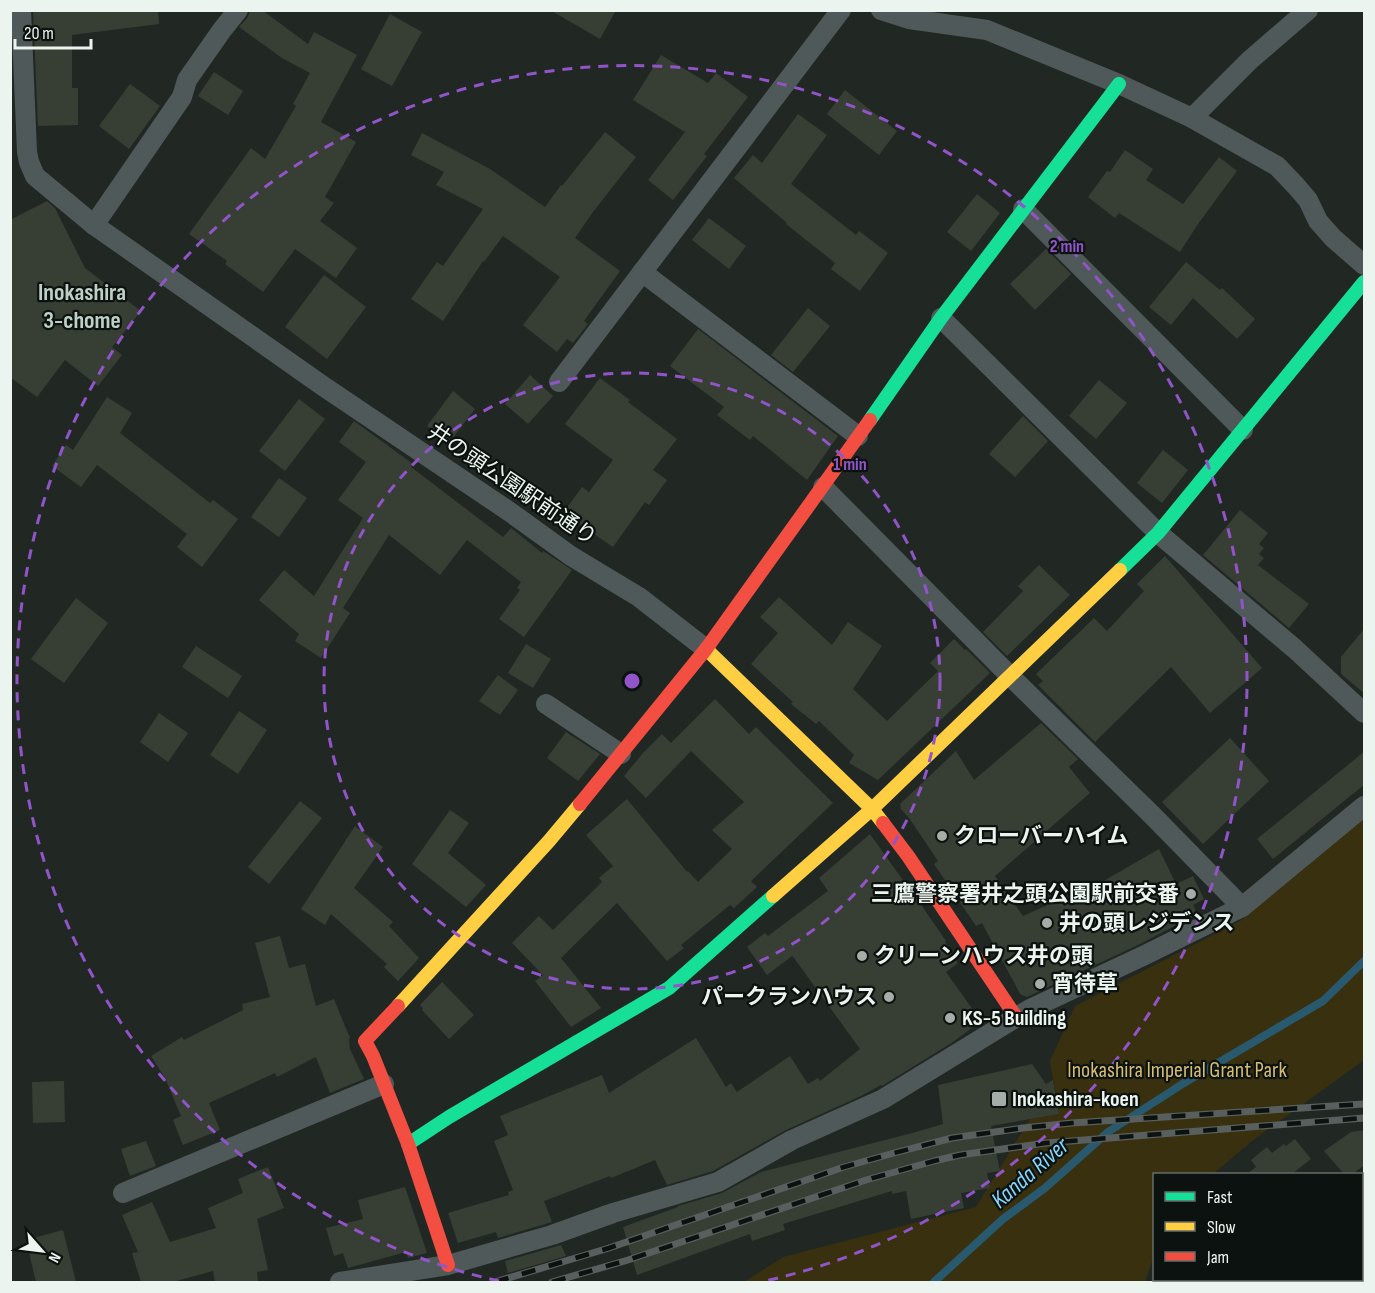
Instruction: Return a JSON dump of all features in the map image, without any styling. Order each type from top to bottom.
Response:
[{"type":"street","name":"井の頭公園駅前通り","points":[[21,10],[27,152],[29,162],[39,181],[94,225],[323,386],[510,512],[571,556],[639,597],[706,649],[872,809],[908,856],[1016,1017]]},
{"type":"street","points":[[94,225],[182,97],[187,80],[238,10]]},
{"type":"street","points":[[559,382],[841,10]]},
{"type":"street","points":[[881,10],[909,19],[987,30],[1119,84],[1192,118],[1277,166],[1308,200],[1318,221],[1365,265]]},
{"type":"street","points":[[1192,118],[1250,60],[1308,10]]},
{"type":"street","points":[[448,1265],[408,1144],[365,1041],[537,854],[706,649],[941,318],[1119,84]]},
{"type":"street","points":[[1023,209],[1243,430]]},
{"type":"street","points":[[642,272],[858,436]]},
{"type":"street","points":[[408,1144],[449,1117],[669,988],[872,809],[1158,533],[1365,282]]},
{"type":"street","points":[[941,318],[1158,533],[1295,649],[1365,713]]},
{"type":"street","points":[[823,487],[1010,676],[1154,816],[1242,907]]},
{"type":"street","points":[[546,704],[621,754]]},
{"type":"street","points":[[340,1282],[448,1265],[552,1235],[613,1213],[718,1182],[792,1140],[883,1099],[1016,1017],[1056,996],[1242,907],[1365,806]]},
{"type":"street","points":[[123,1193],[384,1084]]},
{"type":"green space","name":"Inokashira Imperial Grant Park","points":[[1364,816],[1364,1060],[1252,1141],[1214,1173],[1153,1173],[1153,1258],[1145,1282],[744,1282],[783,1257],[976,1207],[1030,1119],[1059,1114],[1050,1061],[1075,1006],[1240,921]]},
{"type":"building","points":[[33,10],[158,10],[159,24],[72,35],[72,88],[78,88],[78,125],[38,126]]},
{"type":"building","points":[[250,10],[262,10],[308,44],[314,32],[357,55],[321,122],[356,142],[325,197],[334,203],[320,221],[357,248],[336,278],[295,249],[263,292],[225,264],[227,261],[189,234],[251,148],[265,159],[296,106],[293,104],[310,73],[282,58],[239,27],[248,17]]},
{"type":"building","points":[[550,10],[616,10],[600,39]]},
{"type":"building","points":[[390,14],[422,32],[392,86],[361,69]]},
{"type":"building","points":[[661,55],[708,83],[716,73],[748,97],[704,154],[707,156],[673,200],[648,180],[685,132],[633,100]]},
{"type":"building","points":[[214,72],[243,91],[228,115],[198,96]]},
{"type":"building","points":[[130,84],[160,106],[129,149],[99,126]]},
{"type":"building","points":[[845,90],[897,131],[879,155],[827,114]]},
{"type":"building","points":[[798,114],[827,135],[791,184],[856,235],[859,231],[888,253],[860,291],[831,269],[835,263],[734,178],[753,155],[762,163]]},
{"type":"building","points":[[605,132],[636,157],[575,238],[620,271],[584,321],[588,324],[573,343],[567,339],[557,352],[523,325],[560,277],[503,236],[483,261],[443,321],[411,299],[437,262],[443,266],[483,209],[436,185],[444,172],[411,155],[422,133],[490,169],[545,207]]},
{"type":"building","points":[[1125,150],[1153,169],[1146,180],[1183,204],[1219,157],[1237,171],[1180,252],[1119,213],[1115,218],[1088,197],[1107,171],[1110,172]]},
{"type":"building","points":[[977,194],[1000,213],[971,251],[947,232]]},
{"type":"building","points":[[47,201],[55,208],[85,268],[141,311],[112,347],[122,355],[98,386],[65,360],[37,397],[10,377],[10,220]]},
{"type":"building","points":[[709,218],[746,246],[729,269],[692,240]]},
{"type":"building","points":[[1046,249],[1071,274],[1035,310],[1010,284]]},
{"type":"building","points":[[1186,262],[1220,290],[1222,288],[1255,319],[1237,339],[1193,298],[1171,325],[1149,307]]},
{"type":"building","points":[[324,275],[366,307],[327,359],[285,327]]},
{"type":"building","points":[[808,308],[830,326],[793,372],[771,355]]},
{"type":"building","points":[[698,329],[838,436],[807,480],[753,436],[750,440],[717,415],[724,407],[670,366]]},
{"type":"building","points":[[530,375],[553,396],[528,424],[505,404]]},
{"type":"building","points":[[600,378],[677,439],[653,470],[667,480],[649,505],[645,502],[613,547],[563,513],[582,487],[589,492],[613,460],[565,424]]},
{"type":"building","points":[[1099,380],[1127,403],[1096,439],[1069,416]]},
{"type":"building","points":[[453,391],[475,409],[448,444],[427,426]]},
{"type":"building","points":[[107,397],[132,413],[120,433],[210,503],[213,500],[238,519],[202,567],[177,547],[187,534],[97,465],[81,487],[52,466],[66,445],[73,450]]},
{"type":"building","points":[[299,399],[325,419],[285,471],[259,451]]},
{"type":"building","points":[[1023,416],[1048,441],[1015,477],[989,454]]},
{"type":"building","points":[[354,421],[413,464],[411,467],[503,537],[511,528],[542,553],[543,551],[572,570],[524,637],[499,619],[520,590],[517,588],[521,582],[467,540],[440,575],[389,535],[343,608],[350,613],[321,658],[295,641],[299,634],[259,600],[284,570],[314,596],[363,518],[338,500],[366,462],[339,442]]},
{"type":"building","points":[[1163,450],[1188,470],[1162,503],[1137,483]]},
{"type":"building","points":[[279,478],[307,498],[279,537],[251,517]]},
{"type":"building","points":[[1240,510],[1268,533],[1259,544],[1264,548],[1259,554],[1264,558],[1258,565],[1309,604],[1289,628],[1203,555]]},
{"type":"building","points":[[1165,556],[1262,668],[1210,713],[1171,667],[1095,742],[1038,685],[1043,681],[1036,674],[1094,618],[1107,631],[1144,591],[1137,584]]},
{"type":"building","points":[[1039,565],[1070,595],[1007,656],[983,632],[1023,591],[1018,586]]},
{"type":"building","points":[[779,597],[832,645],[848,622],[882,646],[853,689],[887,721],[938,671],[930,663],[954,639],[990,673],[878,780],[849,763],[854,755],[819,721],[816,724],[791,704],[793,702],[751,664],[778,633],[760,617]]},
{"type":"building","points":[[76,598],[108,623],[64,683],[31,659]]},
{"type":"building","points":[[1365,628],[1365,694],[1341,674],[1341,657]]},
{"type":"building","points":[[526,644],[551,659],[533,688],[508,673]]},
{"type":"building","points":[[196,646],[242,676],[228,698],[182,667]]},
{"type":"building","points":[[498,675],[518,690],[500,715],[479,701]]},
{"type":"building","points":[[715,699],[749,734],[756,727],[833,803],[751,881],[757,887],[734,908],[730,905],[681,945],[684,948],[667,961],[617,903],[561,958],[601,1008],[571,1027],[535,981],[543,975],[512,943],[539,916],[553,930],[602,882],[599,878],[613,866],[586,835],[627,799],[687,872],[698,882],[732,849],[712,830],[744,802],[691,751],[646,798],[624,776],[662,734],[671,743]]},
{"type":"building","points":[[239,711],[267,730],[238,774],[210,755]]},
{"type":"building","points":[[159,713],[188,733],[168,762],[140,742]]},
{"type":"building","points":[[1041,723],[1078,759],[1069,767],[1090,793],[995,876],[1023,916],[1092,885],[1093,887],[1159,849],[1176,884],[1193,876],[1204,899],[1193,905],[1197,914],[1140,944],[1027,997],[1020,994],[982,923],[976,926],[934,864],[938,861],[901,809],[900,804],[956,751],[974,780]]},
{"type":"building","points":[[566,732],[600,754],[578,781],[547,758]]},
{"type":"building","points":[[1230,738],[1269,781],[1203,844],[1162,802]]},
{"type":"building","points":[[1365,751],[1365,784],[1273,859],[1257,839]]},
{"type":"building","points":[[300,801],[322,818],[269,884],[248,867]]},
{"type":"building","points":[[450,810],[469,823],[448,853],[486,885],[466,907],[412,864]]},
{"type":"building","points":[[355,826],[383,847],[354,888],[393,922],[389,926],[419,958],[398,981],[384,967],[387,964],[331,914],[325,925],[301,909]]},
{"type":"building","points":[[870,834],[946,941],[951,951],[949,952],[958,963],[946,972],[981,1021],[953,1042],[882,1086],[786,1130],[713,1171],[667,1185],[655,1160],[544,1201],[552,1222],[498,1238],[496,1232],[458,1243],[448,1213],[509,1195],[508,1192],[513,1190],[494,1141],[508,1135],[500,1116],[602,1075],[609,1093],[696,1038],[726,1087],[731,1083],[737,1092],[790,1056],[808,1084],[818,1078],[820,1081],[860,1049],[792,956],[767,975],[747,947],[765,933],[768,936],[828,891],[819,878]]},
{"type":"building","points":[[280,936],[289,968],[305,964],[316,1006],[334,999],[350,1035],[350,1049],[364,1079],[330,1093],[316,1057],[277,1077],[275,1073],[209,1103],[220,1130],[183,1145],[173,1120],[181,1116],[165,1078],[151,1056],[182,1037],[184,1040],[243,1010],[242,1004],[270,997],[255,943]]},
{"type":"building","points":[[442,982],[474,1015],[449,1039],[420,1005]]},
{"type":"building","points":[[1032,1064],[1046,1084],[1053,1080],[1059,1114],[991,1126],[1000,1171],[987,1173],[990,1188],[961,1193],[964,1208],[911,1219],[906,1191],[892,1194],[892,1191],[783,1224],[785,1230],[752,1241],[750,1234],[637,1275],[623,1227],[678,1206],[722,1193],[761,1172],[943,1124],[938,1085]]},
{"type":"building","points":[[64,1081],[65,1122],[33,1123],[32,1082]]},
{"type":"building","points":[[1365,1130],[1365,1165],[1353,1173],[1343,1173],[1324,1151],[1351,1132]]},
{"type":"building","points":[[1295,1139],[1311,1159],[1293,1173],[1248,1173],[1256,1167],[1251,1160],[1267,1147],[1272,1153],[1284,1144],[1286,1146]]},
{"type":"building","points":[[146,1141],[156,1166],[130,1176],[121,1149]]},
{"type":"building","points":[[268,1167],[284,1208],[257,1219],[268,1270],[257,1272],[258,1282],[215,1282],[213,1271],[173,1282],[141,1282],[132,1253],[138,1252],[122,1215],[152,1202],[170,1242],[216,1228],[208,1208],[243,1193],[238,1179]]},
{"type":"building","points":[[405,1187],[427,1253],[408,1258],[406,1252],[348,1268],[343,1253],[334,1256],[326,1228],[363,1219],[358,1200]]},
{"type":"building","points":[[63,1230],[76,1282],[36,1282],[26,1240]]},
{"type":"building","points":[[561,1245],[566,1256],[508,1273],[505,1261]]},
{"type":"waterway","name":"Kanda River","points":[[934,1282],[1003,1219],[1045,1188],[1108,1132],[1184,1083],[1323,1001],[1364,961]]},
{"type":"railway","points":[[495,1282],[609,1248],[844,1167],[952,1138],[1072,1123],[1364,1104]]},
{"type":"railway","points":[[552,1282],[628,1260],[866,1180],[960,1155],[1046,1143],[1364,1118]]},
{"type":"traffic: fast","points":[[870,420],[941,318],[1119,84]]},
{"type":"traffic: fast","points":[[1120,570],[1158,533],[1364,282]]},
{"type":"traffic: fast","points":[[408,1144],[449,1117],[669,988],[773,896]]},
{"type":"traffic: slow","points":[[773,896],[872,809],[1120,570]]},
{"type":"traffic: slow","points":[[706,649],[872,809],[883,823]]},
{"type":"traffic: slow","points":[[398,1006],[580,804]]},
{"type":"traffic: jam","points":[[580,804],[706,649],[870,420]]},
{"type":"traffic: jam","points":[[883,823],[908,856],[1016,1017]]},
{"type":"traffic: jam","points":[[398,1006],[365,1041],[408,1144],[448,1265]]},
{"type":"place","name":"クローバーハイム","points":[[942,836]]},
{"type":"place","name":"三鷹警察署井之頭公園駅前交番","points":[[1191,894]]},
{"type":"place","name":"井の頭レジデンス","points":[[1047,923]]},
{"type":"place","name":"クリーンハウス井の頭","points":[[862,956]]},
{"type":"place","name":"宵待草","points":[[1040,984]]},
{"type":"place","name":"パークランハウス","points":[[889,997]]},
{"type":"place","name":"KS-5 Building","points":[[950,1018]]},
{"type":"place","name":"Inokashira-koen","points":[[999,1099]]},
{"type":"district","name":"Inokashira 3-chome","points":[[82,306]]}]
